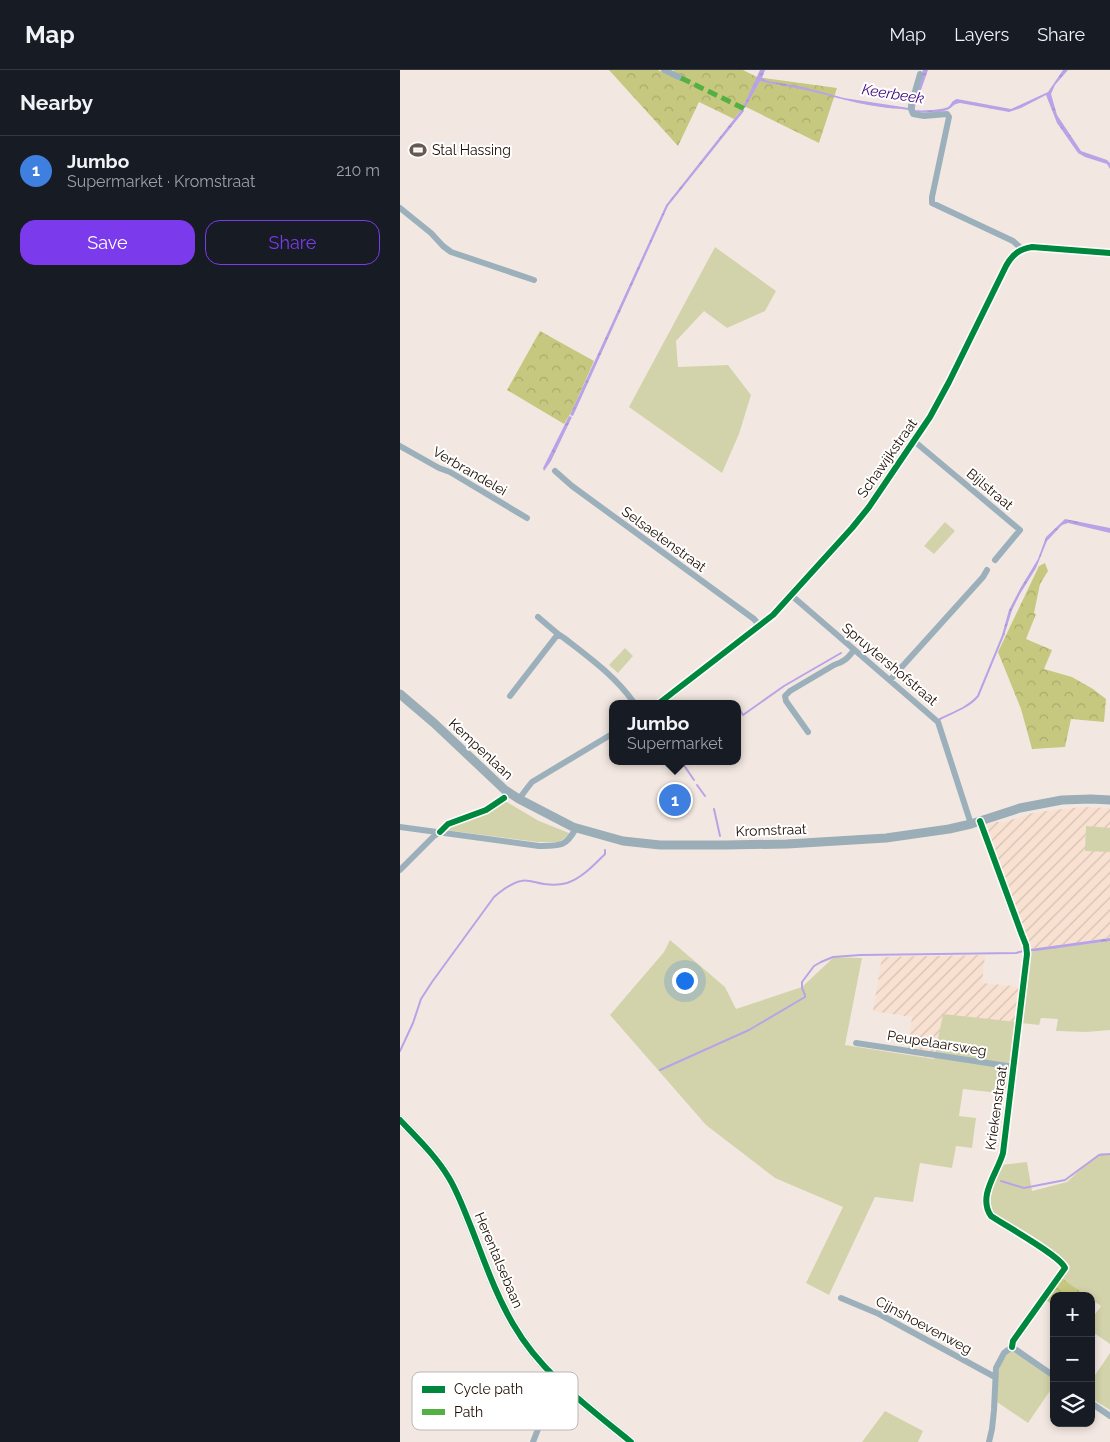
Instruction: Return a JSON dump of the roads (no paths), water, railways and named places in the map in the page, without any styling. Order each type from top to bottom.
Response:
[{"type":"main road","name":"Kempenlaan","points":[[400,694],[434,723],[497,784],[519,799],[576,828]]},
{"type":"main road","name":"Kromstraat","points":[[576,828],[623,841],[639,843],[787,844],[886,838],[932,832],[971,824],[1020,808],[1062,800],[1110,800]]},
{"type":"main road","name":"Herentalsebaan","points":[[400,1120],[436,1159],[450,1180],[497,1295],[514,1326],[550,1372]]},
{"type":"main road","name":"Herentalsebaan","points":[[578,1399],[631,1442]]},
{"type":"street","points":[[664,70],[681,78]]},
{"type":"street","points":[[920,74],[911,105],[913,114],[924,116],[947,114],[949,117],[932,203],[1013,241],[1022,249],[1032,247],[1110,253]]},
{"type":"street","points":[[400,208],[451,252],[534,280]]},
{"type":"street","name":"Schawijkstraat","points":[[663,700],[773,615],[869,507],[930,417],[1009,260],[1022,249]]},
{"type":"street","name":"Bijlstraat","points":[[914,442],[1020,530],[995,560]]},
{"type":"street","name":"Verbrandelei","points":[[400,446],[439,468],[450,472],[527,518]]},
{"type":"street","name":"Selsaetenstraat","points":[[555,471],[572,486],[754,619],[759,625]]},
{"type":"street","points":[[890,680],[983,577],[987,570]]},
{"type":"street","name":"Spruytershofstraat","points":[[791,595],[938,722],[971,824]]},
{"type":"street","points":[[538,617],[603,668],[626,690],[632,700]]},
{"type":"street","points":[[510,696],[558,634]]},
{"type":"street","points":[[808,732],[786,702],[785,696],[790,691],[834,665],[842,663],[854,650]]},
{"type":"street","points":[[519,799],[530,784],[609,736]]},
{"type":"street","name":"Kriekenstraat","points":[[980,821],[1026,945],[1027,954],[1003,1153],[989,1187],[986,1208],[991,1216],[1052,1255],[1063,1263],[1065,1268],[1013,1341],[1012,1347]]},
{"type":"street","points":[[400,827],[539,846],[565,844],[571,838],[576,828]]},
{"type":"street","points":[[400,870],[440,832]]},
{"type":"street","name":"Peupelaarsweg","points":[[856,1043],[1014,1066]]},
{"type":"street","name":"Cijnshoevenweg","points":[[841,1298],[879,1314],[995,1377]]},
{"type":"street","points":[[989,1442],[994,1410],[996,1368],[1004,1353],[1012,1347],[1050,1373]]},
{"type":"street","points":[[1095,1406],[1110,1416]]},
{"type":"street","points":[[533,1442],[538,1430]]},
{"type":"water","points":[[760,70],[765,70],[762,78],[768,81],[804,87],[844,98],[909,108],[908,110],[884,108],[760,81],[745,108],[743,107]]},
{"type":"water","points":[[923,70],[928,70],[915,110],[945,108],[957,99],[1011,109],[1048,92],[1063,70],[1068,70],[1055,85],[1051,94],[1057,115],[1081,151],[1107,160],[1110,163],[1110,169],[1107,164],[1078,153],[1057,123],[1046,95],[1009,112],[960,103],[941,112],[914,112],[913,106]]},
{"type":"water","points":[[742,109],[744,111],[668,206],[573,416],[570,415],[666,205]]},
{"type":"water","points":[[569,416],[572,417],[551,461],[544,471],[543,468]]},
{"type":"water","points":[[1065,519],[1110,528],[1110,533],[1068,523],[1062,525],[1047,541],[1036,568],[1012,610],[1004,636],[1002,635],[1009,610],[1038,559],[1046,537]]},
{"type":"water","points":[[1110,938],[1110,941],[1036,951],[1031,951],[1030,949]]},
{"type":"waterway","points":[[940,719],[965,707],[978,696],[1004,633]]},
{"type":"waterway","points":[[741,712],[743,715],[784,686],[841,653]]},
{"type":"waterway","points":[[684,765],[694,780]]},
{"type":"waterway","points":[[697,785],[705,796]]},
{"type":"waterway","points":[[714,809],[720,836]]},
{"type":"waterway","points":[[400,1051],[413,1023],[421,999],[494,897],[510,885],[521,881],[553,885],[572,881],[592,867],[605,854],[605,850]]},
{"type":"waterway","points":[[660,1070],[749,1030],[805,997],[802,982],[814,966],[833,957],[1016,953],[1023,951]]},
{"type":"waterway","points":[[1001,1181],[1024,1188],[1065,1180],[1099,1155],[1110,1154]]},
{"type":"place","name":"Stal Hassing","points":[[418,150]]},
{"type":"place","name":"Jumbo","points":[[675,800]]},
{"type":"water label","name":"Keerbeek","points":[[893,94]]}]
